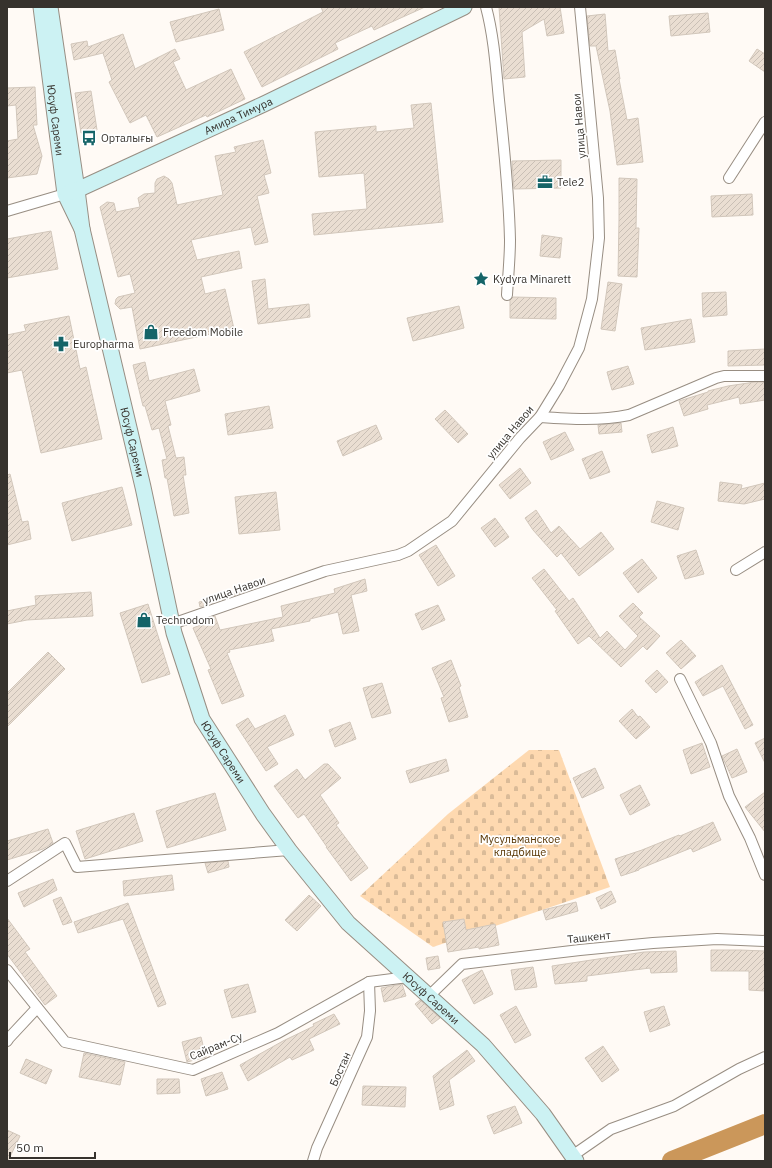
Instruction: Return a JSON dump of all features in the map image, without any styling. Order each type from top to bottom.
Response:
[{"type":"main road","name":"Юсуф Сареми","points":[[41,7],[71,192],[82,230],[142,487],[172,624],[202,719],[263,814],[289,850],[348,923],[483,1045],[543,1114],[574,1158]]},
{"type":"main road","name":"Юсуф Сареми","points":[[50,7],[71,192]]},
{"type":"main road","name":"Амира Тимура","points":[[71,192],[264,104],[463,7]]},
{"type":"street","points":[[486,7],[494,49],[503,130],[509,212],[510,242],[507,295]]},
{"type":"street","name":"улица Навои","points":[[172,624],[325,571],[398,555],[408,551],[452,521],[520,438],[540,417],[560,386],[579,348],[592,299],[598,238],[598,198],[580,7]]},
{"type":"street","points":[[729,178],[765,122]]},
{"type":"street","name":"Амира Тимура","points":[[7,211],[71,192]]},
{"type":"street","points":[[540,417],[580,419],[619,417],[629,415],[716,378],[724,376],[765,376]]},
{"type":"street","points":[[736,570],[765,552]]},
{"type":"street","points":[[680,679],[711,743],[729,796],[750,838],[765,875]]},
{"type":"street","points":[[7,882],[65,843],[77,867],[289,850]]},
{"type":"street","name":"Ташкент","points":[[429,996],[462,964],[653,943],[717,939],[765,941]]},
{"type":"street","name":"Сайрам-Су","points":[[7,970],[65,1042],[193,1070],[278,1033],[368,982],[408,977]]},
{"type":"street","name":"Бостан","points":[[313,1161],[317,1148],[367,1037],[370,1011],[368,982]]},
{"type":"street","points":[[7,1041],[38,1008]]},
{"type":"street","points":[[574,1158],[611,1129],[674,1106],[739,1069],[765,1057]]},
{"type":"green space","name":"Мусульманское кладбище","points":[[529,750],[559,750],[610,887],[433,947],[360,896],[448,814]]},
{"type":"building","points":[[321,7],[425,7],[374,30],[372,26],[335,43],[338,49],[262,87],[244,52],[323,12]]},
{"type":"building","points":[[499,7],[560,7],[564,33],[547,36],[544,19],[522,32],[525,77],[504,79]]},
{"type":"building","points":[[219,9],[224,30],[176,42],[170,22]]},
{"type":"building","points":[[708,13],[710,32],[671,36],[669,16]]},
{"type":"building","points":[[605,14],[608,51],[615,50],[627,120],[638,118],[643,162],[617,165],[610,111],[596,46],[590,46],[587,16]]},
{"type":"building","points":[[123,34],[135,69],[175,49],[180,59],[173,62],[186,90],[231,69],[245,99],[207,117],[206,115],[157,137],[146,115],[130,123],[109,82],[112,80],[103,53],[74,60],[71,44],[87,41],[88,47]]},
{"type":"building","points":[[757,49],[765,54],[765,72],[749,61]]},
{"type":"building","points":[[35,87],[37,125],[33,125],[42,156],[37,174],[7,178],[7,141],[18,139],[16,105],[7,106],[7,88]]},
{"type":"building","points":[[91,91],[97,130],[81,133],[75,93]]},
{"type":"building","points":[[431,103],[443,222],[314,235],[312,214],[367,209],[364,173],[319,177],[315,132],[376,126],[376,132],[414,128],[411,105]]},
{"type":"building","points":[[263,140],[271,173],[264,175],[269,193],[257,196],[268,242],[255,245],[251,227],[191,240],[197,260],[239,251],[242,268],[201,277],[205,294],[225,289],[234,329],[140,349],[132,307],[120,309],[115,304],[118,297],[135,293],[130,274],[118,277],[100,207],[107,202],[114,203],[116,212],[140,207],[138,198],[144,194],[155,193],[155,183],[157,179],[164,176],[172,183],[177,205],[223,195],[215,156],[236,152],[234,147]]},
{"type":"building","points":[[561,160],[561,188],[514,189],[512,161]]},
{"type":"building","points":[[619,178],[637,179],[636,228],[639,228],[637,277],[618,276]]},
{"type":"building","points":[[752,194],[753,215],[712,217],[711,196]]},
{"type":"building","points":[[51,231],[58,269],[7,278],[7,239]]},
{"type":"building","points":[[542,235],[562,238],[560,258],[540,256]]},
{"type":"building","points":[[265,279],[268,309],[309,304],[310,317],[258,324],[252,281]]},
{"type":"building","points":[[608,282],[622,284],[615,331],[601,329]]},
{"type":"building","points":[[726,292],[727,315],[703,317],[702,293]]},
{"type":"building","points":[[513,297],[556,298],[556,319],[510,318],[510,300]]},
{"type":"building","points":[[459,306],[464,328],[413,341],[407,318]]},
{"type":"building","points":[[69,316],[80,369],[86,367],[102,439],[41,453],[22,370],[7,373],[7,335],[26,331],[24,325]]},
{"type":"building","points":[[691,319],[695,342],[645,350],[641,328]]},
{"type":"building","points":[[765,349],[765,365],[728,366],[728,351]]},
{"type":"building","points":[[145,362],[149,381],[194,369],[200,391],[165,401],[171,425],[168,426],[176,458],[184,457],[186,475],[183,475],[189,513],[174,516],[162,460],[167,459],[159,428],[152,430],[145,406],[143,406],[133,365]]},
{"type":"building","points":[[628,366],[634,384],[612,390],[607,372]]},
{"type":"building","points":[[765,382],[765,400],[740,404],[739,397],[707,405],[708,409],[684,416],[679,401],[728,386]]},
{"type":"building","points":[[269,406],[273,428],[228,435],[225,414]]},
{"type":"building","points":[[445,410],[468,434],[458,443],[435,419]]},
{"type":"building","points":[[621,423],[622,432],[599,434],[598,425]]},
{"type":"building","points":[[376,425],[382,439],[343,456],[337,441]]},
{"type":"building","points":[[673,427],[678,446],[652,453],[647,435]]},
{"type":"building","points":[[565,432],[574,450],[551,460],[543,442]]},
{"type":"building","points":[[602,451],[610,472],[590,479],[582,459]]},
{"type":"building","points":[[520,468],[531,483],[510,499],[499,485]]},
{"type":"building","points":[[10,474],[22,522],[28,521],[31,539],[7,545],[7,475]]},
{"type":"building","points":[[720,482],[742,485],[741,489],[765,483],[765,499],[744,504],[718,501]]},
{"type":"building","points":[[122,487],[132,525],[72,541],[62,503]]},
{"type":"building","points":[[276,492],[280,530],[239,534],[235,497]]},
{"type":"building","points":[[657,501],[684,508],[678,530],[651,522]]},
{"type":"building","points":[[536,510],[551,533],[559,526],[580,549],[601,532],[614,549],[579,576],[561,553],[557,557],[533,530],[525,518]]},
{"type":"building","points":[[495,518],[509,537],[495,547],[481,528]]},
{"type":"building","points":[[436,545],[455,576],[438,586],[419,555]]},
{"type":"building","points":[[696,550],[704,574],[685,579],[677,556]]},
{"type":"building","points":[[642,559],[657,578],[638,593],[623,573]]},
{"type":"building","points":[[544,569],[569,601],[573,598],[600,638],[607,631],[625,650],[638,636],[619,616],[633,603],[643,613],[639,617],[660,636],[647,650],[643,646],[621,667],[589,636],[578,644],[555,611],[557,610],[532,578]]},
{"type":"building","points":[[365,579],[367,591],[351,595],[359,631],[343,634],[338,612],[310,619],[310,621],[271,629],[274,641],[229,650],[230,652],[227,653],[244,696],[222,704],[208,670],[211,669],[193,628],[203,624],[203,620],[215,616],[220,630],[283,617],[281,606],[335,593],[334,589]]},
{"type":"building","points":[[251,590],[200,607],[199,602]]},
{"type":"building","points":[[91,592],[93,616],[27,620],[7,624],[7,611],[36,605],[35,596]]},
{"type":"building","points":[[148,604],[170,674],[142,683],[120,613]]},
{"type":"building","points":[[438,605],[445,620],[422,630],[415,614]]},
{"type":"building","points":[[681,640],[696,656],[681,669],[666,653]]},
{"type":"building","points":[[48,652],[65,669],[7,727],[7,693]]},
{"type":"building","points":[[451,660],[461,686],[459,687],[468,717],[449,722],[441,698],[444,697],[432,668]]},
{"type":"building","points":[[722,665],[753,725],[745,729],[723,686],[703,696],[695,682]]},
{"type":"building","points":[[657,670],[668,682],[656,693],[645,681]]},
{"type":"building","points":[[382,683],[391,713],[372,718],[363,688]]},
{"type":"building","points":[[632,709],[638,717],[640,716],[650,727],[636,739],[619,721]]},
{"type":"building","points":[[285,715],[294,735],[267,747],[278,764],[266,771],[236,725],[248,718],[255,729]]},
{"type":"building","points":[[350,722],[356,739],[335,747],[329,730]]},
{"type":"building","points":[[765,738],[765,763],[755,743]]},
{"type":"building","points":[[702,743],[710,767],[691,774],[683,750]]},
{"type":"building","points":[[737,749],[747,772],[732,778],[722,756]]},
{"type":"building","points":[[446,759],[449,771],[410,783],[406,771]]},
{"type":"building","points":[[324,764],[328,764],[341,778],[320,795],[339,823],[336,825],[368,868],[351,881],[304,814],[298,818],[274,786],[297,769],[305,780]]},
{"type":"building","points":[[595,768],[604,788],[582,798],[573,778]]},
{"type":"building","points":[[640,785],[650,805],[630,815],[620,795]]},
{"type":"building","points":[[765,792],[765,832],[745,807]]},
{"type":"building","points":[[215,793],[226,830],[167,848],[156,811]]},
{"type":"building","points":[[134,813],[143,841],[85,859],[76,831]]},
{"type":"building","points":[[713,822],[721,840],[693,852],[691,848],[621,876],[615,859],[679,835],[680,836]]},
{"type":"building","points":[[48,829],[53,843],[43,849],[7,860],[7,841]]},
{"type":"building","points":[[228,861],[229,867],[208,873],[205,863]]},
{"type":"building","points":[[172,875],[174,890],[124,896],[123,881]]},
{"type":"building","points":[[53,879],[57,890],[24,907],[18,893]]},
{"type":"building","points":[[611,891],[616,902],[601,909],[596,898]]},
{"type":"building","points":[[309,895],[321,906],[297,931],[285,920]]},
{"type":"building","points":[[61,897],[72,922],[63,925],[53,900]]},
{"type":"building","points":[[576,902],[578,911],[546,920],[543,910]]},
{"type":"building","points":[[128,903],[166,1004],[158,1007],[123,919],[78,933],[74,922]]},
{"type":"building","points":[[7,918],[30,949],[25,952],[57,996],[45,1005],[7,954]]},
{"type":"building","points":[[464,919],[466,930],[495,924],[499,945],[479,949],[479,947],[448,952],[443,922]]},
{"type":"building","points":[[711,950],[765,951],[765,991],[749,990],[749,971],[711,971]]},
{"type":"building","points":[[676,951],[677,972],[651,973],[650,968],[587,976],[587,981],[555,984],[552,966],[644,952]]},
{"type":"building","points":[[438,956],[440,968],[428,970],[426,958]]},
{"type":"building","points":[[533,967],[537,987],[515,990],[511,970]]},
{"type":"building","points":[[482,970],[493,994],[474,1004],[462,980]]},
{"type":"building","points":[[248,984],[256,1012],[232,1018],[224,990]]},
{"type":"building","points":[[402,984],[406,996],[384,1002],[381,988]]},
{"type":"building","points":[[420,1000],[440,1018],[432,1024],[415,1004]]},
{"type":"building","points":[[516,1006],[531,1035],[515,1043],[500,1015]]},
{"type":"building","points":[[664,1006],[670,1025],[650,1032],[644,1012]]},
{"type":"building","points":[[334,1014],[340,1024],[309,1039],[314,1050],[292,1060],[290,1057],[248,1081],[240,1065],[314,1026],[313,1024]]},
{"type":"building","points":[[201,1037],[206,1057],[187,1062],[182,1042]]},
{"type":"building","points":[[603,1046],[619,1070],[602,1082],[585,1058]]},
{"type":"building","points":[[467,1050],[475,1061],[449,1080],[454,1105],[440,1110],[433,1076]]},
{"type":"building","points":[[84,1053],[125,1062],[120,1085],[79,1077]]},
{"type":"building","points":[[26,1059],[52,1070],[46,1084],[20,1073]]},
{"type":"building","points":[[222,1072],[228,1089],[206,1096],[201,1079]]},
{"type":"building","points":[[157,1079],[179,1079],[180,1093],[157,1094]]},
{"type":"building","points":[[363,1086],[406,1087],[405,1107],[362,1105]]},
{"type":"building","points":[[515,1106],[522,1123],[494,1134],[487,1116]]},
{"type":"building","points":[[7,1130],[20,1136],[8,1161],[7,1161]]},
{"type":"waterway","points":[[672,1161],[765,1124]]},
{"type":"place","name":"Орталығы","points":[[89,138]]},
{"type":"place","name":"Tele2","points":[[545,182]]},
{"type":"place","name":"Kydyra Minarett","points":[[481,279]]},
{"type":"place","name":"Freedom Mobile","points":[[151,332]]},
{"type":"place","name":"Europharma","points":[[61,344]]},
{"type":"place","name":"Technodom","points":[[144,620]]}]
